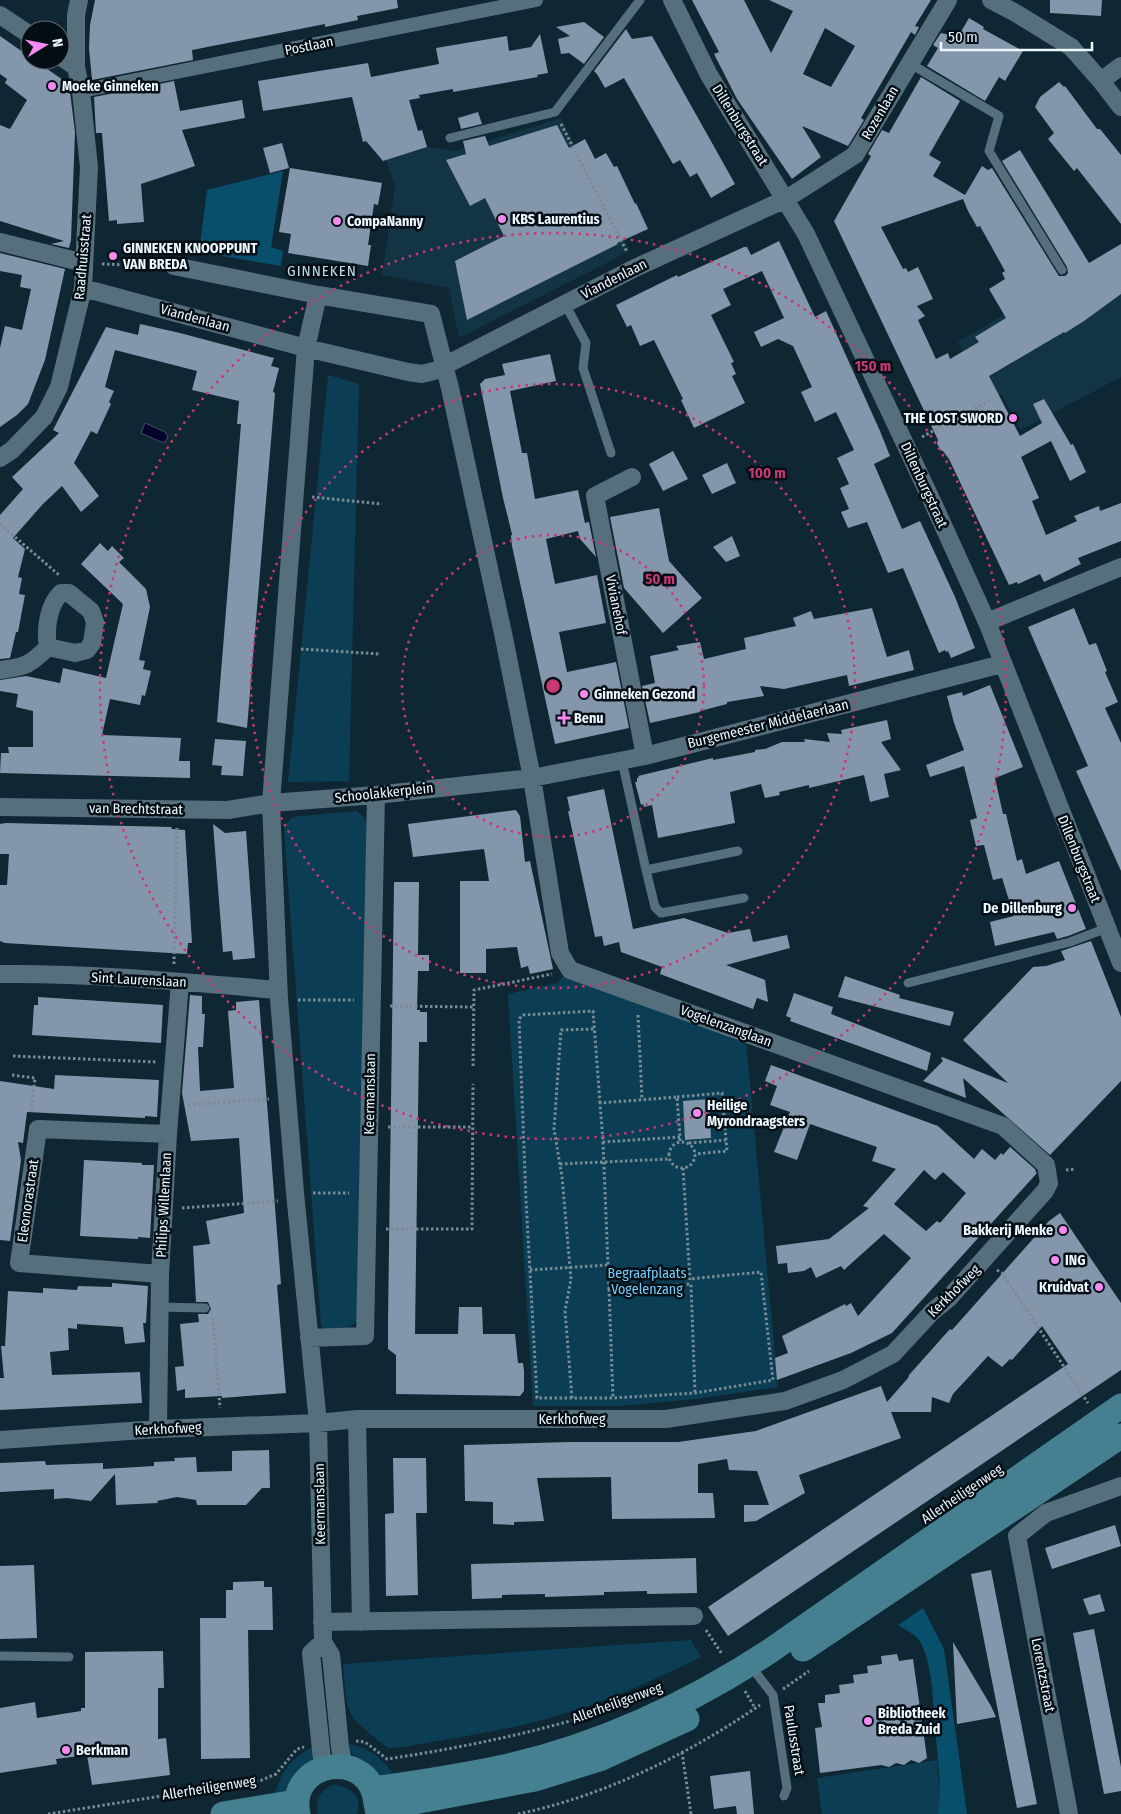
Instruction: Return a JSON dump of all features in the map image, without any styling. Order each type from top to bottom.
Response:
[{"type":"main road","name":"Allerheiligenweg","points":[[375,1804],[535,1779],[602,1758],[673,1726],[743,1689],[755,1671],[1121,1406]]},
{"type":"main road","name":"Allerheiligenweg","points":[[755,1671],[1121,1436]]},
{"type":"main road","points":[[297,1808],[302,1785],[314,1772],[333,1768],[363,1775],[375,1804]]},
{"type":"main road","name":"Allerheiligenweg","points":[[222,1814],[297,1808]]},
{"type":"street","name":"Raadhuisstraat","points":[[0,458],[12,450],[44,416],[59,387],[83,288],[89,167],[81,91],[76,67],[76,15],[79,0]]},
{"type":"street","name":"Postlaan","points":[[81,91],[536,0]]},
{"type":"street","name":"Dillenburgstraat","points":[[672,0],[709,74],[806,234],[906,446],[987,622],[1121,963]]},
{"type":"street","name":"Rozenlaan","points":[[786,199],[855,155],[948,0]]},
{"type":"street","points":[[991,0],[1072,47],[1121,107]]},
{"type":"street","points":[[0,14],[20,28]]},
{"type":"street","points":[[70,63],[76,67]]},
{"type":"street","points":[[1101,81],[1121,66]]},
{"type":"street","name":"Viandenlaan","points":[[83,288],[306,348],[422,374],[434,372],[635,268],[786,199]]},
{"type":"street","points":[[0,242],[84,263]]},
{"type":"street","points":[[174,266],[318,295],[431,314],[445,366],[502,628],[532,778],[560,953],[570,970]]},
{"type":"street","points":[[271,803],[306,348],[318,295]]},
{"type":"street","name":"Vivianehof","points":[[632,477],[595,496],[645,756]]},
{"type":"street","points":[[987,622],[1121,567]]},
{"type":"street","points":[[61,593],[69,593],[91,610],[95,622],[92,643],[87,650],[76,653],[48,647],[46,634],[54,599],[61,593]]},
{"type":"street","points":[[0,670],[21,668],[35,660],[48,647]]},
{"type":"street","name":"Burgemeester Middelaerlaan","points":[[532,778],[645,756],[1002,664]]},
{"type":"street","name":"Schoolakkerplein","points":[[271,803],[376,795],[532,778]]},
{"type":"street","name":"Keermanslaan","points":[[309,1338],[365,1336],[376,795]]},
{"type":"street","name":"van Brechtstraat","points":[[0,808],[228,810],[271,803]]},
{"type":"street","name":"Keermanslaan","points":[[271,803],[279,995],[318,1423],[323,1642],[331,1655],[339,1739],[333,1768]]},
{"type":"street","name":"Vogelenzanglaan","points":[[570,970],[1002,1126],[1046,1165],[1048,1174]]},
{"type":"street","name":"Sint Laurenslaan","points":[[0,974],[42,974],[177,982],[279,995]]},
{"type":"street","name":"Philips Willemlaan","points":[[158,1429],[160,1274],[174,1062],[177,982]]},
{"type":"street","points":[[38,1129],[168,1134]]},
{"type":"street","name":"Eleonorastraat","points":[[38,1129],[19,1263],[160,1274]]},
{"type":"street","name":"Kerkhofweg","points":[[0,1440],[158,1429],[318,1423],[357,1419],[666,1419],[785,1401],[844,1380],[893,1354],[932,1312],[950,1298],[1045,1192],[1049,1183],[1048,1174]]},
{"type":"street","points":[[357,1419],[361,1622]]},
{"type":"street","name":"Lorentzstraat","points":[[1069,1814],[1017,1536],[1046,1512],[1121,1486]]},
{"type":"street","points":[[322,1622],[694,1616]]},
{"type":"street","points":[[323,1642],[311,1652],[320,1741],[333,1768]]},
{"type":"lane","points":[[450,138],[555,112],[640,0]]},
{"type":"lane","points":[[909,63],[999,116],[989,151],[1062,270]]},
{"type":"lane","points":[[565,304],[586,343],[583,368],[611,453]]},
{"type":"lane","points":[[622,761],[654,907],[661,913],[744,898]]},
{"type":"lane","points":[[646,870],[738,851]]},
{"type":"lane","points":[[908,983],[1070,942],[1107,928]]},
{"type":"lane","points":[[160,1307],[205,1308]]},
{"type":"lane","points":[[0,1656],[69,1657]]},
{"type":"lane","name":"Paulusstraat","points":[[755,1671],[773,1696],[787,1788],[784,1796]]},
{"type":"path","points":[[555,112],[635,268]]},
{"type":"path","points":[[84,263],[174,266]]},
{"type":"path","points":[[906,446],[990,400]]},
{"type":"path","points":[[294,495],[382,504]]},
{"type":"path","points":[[0,524],[58,574],[61,593]]},
{"type":"path","points":[[282,647],[380,654]]},
{"type":"path","points":[[177,810],[177,982]]},
{"type":"path","points":[[473,1066],[474,990],[570,970]]},
{"type":"path","points":[[637,994],[642,1099]]},
{"type":"path","points":[[279,995],[372,1003],[474,1007]]},
{"type":"path","points":[[614,1398],[603,1142],[593,1011],[523,1015],[519,1019],[537,1398],[614,1398],[696,1393],[773,1380],[761,1272],[690,1279]]},
{"type":"path","points":[[572,1398],[565,1311],[572,1279],[560,1164],[554,1129],[561,1030],[595,1029]]},
{"type":"path","points":[[13,1056],[174,1062]]},
{"type":"path","points":[[12,1075],[35,1078],[30,1114],[38,1129]]},
{"type":"path","points":[[368,1228],[472,1229],[473,1084]]},
{"type":"path","points":[[600,1103],[722,1093],[727,1152],[695,1154]]},
{"type":"path","points":[[677,1096],[680,1139]]},
{"type":"path","points":[[170,1107],[287,1097]]},
{"type":"path","points":[[370,1126],[473,1127]]},
{"type":"path","points":[[603,1142],[680,1139],[688,1143],[693,1148],[695,1154],[694,1161],[683,1168],[674,1166],[669,1159],[671,1146],[680,1139]]},
{"type":"path","points":[[688,1143],[726,1140]]},
{"type":"path","points":[[560,1164],[669,1159]]},
{"type":"path","points":[[683,1168],[696,1393]]},
{"type":"path","points":[[164,1209],[296,1196],[368,1193]]},
{"type":"path","points":[[982,1261],[1002,1273],[1091,1407]]},
{"type":"path","points":[[530,1270],[608,1265]]},
{"type":"path","points":[[609,1289],[691,1284]]},
{"type":"path","points":[[205,1308],[207,1318],[213,1318],[221,1426]]},
{"type":"path","points":[[694,1616],[702,1624],[723,1656]]},
{"type":"path","name":"Allerheiligenweg","points":[[339,1739],[365,1742],[387,1759],[519,1735],[613,1708]]},
{"type":"path","name":"Allerheiligenweg","points":[[48,1814],[262,1780],[276,1774],[297,1750],[320,1741]]},
{"type":"path","points":[[682,1752],[691,1814]]},
{"type":"shaded area","name":"KBS Laurentius","points":[[561,118],[630,251],[459,338],[449,288],[382,275],[395,186],[386,160],[427,147],[455,151]]},
{"type":"shaded area","points":[[283,171],[271,247],[283,251],[281,266],[199,252],[207,190]]},
{"type":"shaded area","points":[[1121,244],[1121,377],[1021,430],[1001,394],[990,400],[958,342]]},
{"type":"shaded area","points":[[145,423],[165,432],[168,437],[165,442],[141,433]]},
{"type":"shaded area","points":[[923,1608],[944,1649],[967,1814],[938,1814],[939,1776],[928,1661],[919,1640],[898,1625]]},
{"type":"green space","points":[[328,375],[359,384],[349,781],[288,782]]},
{"type":"green space","points":[[357,811],[363,816],[367,825],[360,1318],[353,1325],[344,1328],[324,1329],[321,1325],[284,831],[292,817]]},
{"type":"green space","name":"Begraafplaats Vogelenzang","points":[[568,972],[746,1041],[778,1387],[696,1399],[620,1406],[533,1406],[508,994],[557,983]]},
{"type":"green space","points":[[691,1640],[701,1657],[608,1699],[531,1723],[403,1747],[388,1748],[363,1727],[351,1714],[346,1696],[343,1664]]},
{"type":"green space","points":[[348,1744],[369,1751],[376,1756],[388,1767],[394,1780],[366,1768],[354,1757]]},
{"type":"green space","points":[[313,1747],[314,1755],[310,1764],[284,1794],[275,1796],[283,1773],[293,1761]]},
{"type":"green space","points":[[937,1760],[940,1802],[938,1814],[822,1814],[817,1778]]},
{"type":"green space","points":[[332,1785],[344,1787],[353,1793],[358,1802],[357,1814],[318,1814],[317,1804],[319,1796]]},
{"type":"building","points":[[95,0],[397,0],[398,8],[357,16],[358,20],[325,27],[325,24],[192,50],[193,60],[92,80],[89,48],[90,25]]},
{"type":"building","points":[[692,0],[744,0],[771,53],[793,11],[769,0],[931,0],[915,26],[919,27],[915,35],[911,32],[861,118],[864,120],[848,146],[802,126],[821,157],[792,179],[737,99],[714,54],[719,52]],"holes":[[[825,28],[855,46],[831,87],[803,74]]]},
{"type":"building","points":[[1050,0],[1102,0],[1101,16],[1050,13]]},
{"type":"building","points":[[969,18],[984,27],[983,29],[1023,51],[1005,81],[999,77],[985,101],[927,66],[938,48],[933,45],[941,33],[958,37]]},
{"type":"building","points":[[584,22],[604,37],[584,64],[569,53],[561,54],[558,39],[570,36],[556,27]]},
{"type":"building","points":[[626,29],[632,39],[652,36],[735,184],[711,198],[697,173],[690,177],[680,160],[673,164],[624,78],[605,88],[594,71]]},
{"type":"building","points":[[540,34],[548,73],[537,75],[538,77],[453,92],[453,89],[419,95],[420,98],[409,100],[418,131],[422,130],[427,147],[383,161],[366,141],[363,142],[352,97],[263,111],[258,81],[368,63],[371,77],[439,64],[436,48],[507,36],[509,51],[531,47]]},
{"type":"building","points":[[0,36],[20,50],[20,70],[49,70],[69,84],[75,132],[71,240],[69,248],[51,244],[64,241],[0,221],[0,125],[10,129],[27,100],[5,83],[7,79],[0,74]]},
{"type":"building","points":[[921,77],[960,101],[929,155],[941,162],[933,176],[965,195],[982,166],[988,170],[992,168],[1059,276],[1065,276],[1068,273],[1067,267],[1002,161],[1020,150],[1089,263],[1121,244],[1121,294],[1065,333],[989,376],[1020,436],[1042,423],[1033,404],[1044,399],[1071,445],[1073,444],[1086,472],[1070,481],[1051,441],[1021,457],[1039,498],[1032,501],[1046,535],[1077,521],[1074,516],[1099,506],[1100,511],[1121,503],[1121,541],[1078,558],[1081,564],[1044,582],[1040,574],[1018,584],[1017,582],[1009,585],[949,459],[940,450],[937,443],[938,440],[834,221],[870,158],[871,156],[868,154],[882,130],[889,133]],"holes":[[[963,199],[977,227],[980,226],[1005,271],[1002,273],[1005,279],[989,289],[1006,318],[975,337],[979,342],[950,359],[948,353],[936,359],[918,320],[925,316],[917,306],[933,299],[918,267],[908,272],[906,268],[903,269],[881,227]]]},
{"type":"building","points":[[174,81],[180,111],[242,100],[245,118],[182,130],[195,166],[141,184],[144,222],[117,224],[117,220],[109,221],[102,133],[96,133],[94,97]]},
{"type":"building","points":[[1059,82],[1065,86],[1097,129],[1100,129],[1121,155],[1121,224],[1077,168],[1074,171],[1048,139],[1054,133],[1035,107],[1040,97]]},
{"type":"building","points":[[478,112],[482,124],[461,129],[458,118]]},
{"type":"building","points":[[557,125],[569,148],[585,139],[595,159],[606,153],[614,167],[617,166],[648,229],[467,320],[455,261],[504,236],[485,198],[470,206],[446,160],[466,154],[463,141],[485,136],[489,146]]},
{"type":"building","points":[[282,143],[289,168],[270,173],[263,148]]},
{"type":"building","points":[[290,168],[382,183],[378,205],[374,204],[368,245],[371,245],[368,266],[288,253],[291,234],[279,232]]},
{"type":"building","points":[[779,241],[815,317],[826,311],[880,431],[890,456],[874,464],[902,529],[920,521],[955,597],[975,648],[951,658],[948,651],[946,652],[945,650],[939,653],[903,568],[888,573],[867,522],[848,528],[841,512],[849,509],[840,488],[849,484],[837,458],[854,450],[836,412],[815,422],[801,392],[812,387],[793,346],[778,339],[761,347],[754,332],[784,318],[762,271],[723,289],[731,305],[711,315],[734,362],[731,363],[736,374],[732,376],[745,403],[694,428],[681,400],[683,399],[654,340],[640,346],[631,325],[627,327],[616,305],[677,275],[678,277],[744,247],[747,247],[751,255]]},
{"type":"building","points":[[0,253],[65,269],[45,360],[28,404],[17,415],[0,427],[0,348],[5,326],[22,330],[31,289],[20,287],[22,275],[0,271]]},
{"type":"building","points":[[140,324],[274,358],[271,366],[279,368],[273,392],[275,393],[247,728],[217,722],[241,424],[237,424],[239,401],[192,390],[197,371],[115,350],[105,387],[114,391],[109,402],[111,404],[97,434],[91,431],[74,463],[99,496],[81,512],[62,486],[42,505],[13,538],[25,549],[18,577],[22,578],[19,594],[25,595],[18,632],[16,632],[10,658],[0,659],[0,515],[23,489],[12,477],[59,433],[53,430],[106,327],[138,335]]},
{"type":"building","points":[[550,354],[556,381],[510,391],[522,453],[527,453],[535,499],[578,490],[585,523],[589,522],[596,557],[580,539],[578,531],[546,539],[555,584],[597,575],[606,623],[559,632],[567,672],[616,662],[629,728],[555,744],[512,546],[512,534],[480,384],[485,379],[505,375],[502,364]]},
{"type":"building","points":[[673,451],[688,479],[663,491],[649,464]]},
{"type":"building","points":[[727,463],[736,483],[712,494],[702,475]]},
{"type":"building","points":[[659,508],[669,561],[702,598],[663,633],[624,588],[610,517]]},
{"type":"building","points":[[732,536],[740,556],[726,562],[713,547]]},
{"type":"building","points":[[100,543],[108,551],[112,546],[124,558],[119,562],[146,589],[150,607],[139,660],[145,661],[143,669],[151,671],[145,696],[142,695],[140,705],[110,699],[102,735],[181,738],[179,761],[190,761],[190,778],[0,773],[1,753],[9,753],[8,747],[33,747],[33,711],[16,707],[18,694],[0,691],[0,680],[26,676],[60,683],[63,668],[106,678],[123,604],[81,564]]},
{"type":"building","points":[[872,608],[887,657],[909,650],[914,670],[849,686],[847,675],[784,689],[760,686],[764,696],[727,702],[727,704],[700,712],[650,723],[642,686],[655,683],[650,656],[679,650],[676,646],[700,642],[704,659],[746,649],[744,638],[796,626],[793,618],[811,611],[814,619]]},
{"type":"building","points":[[1074,608],[1089,645],[1096,643],[1107,671],[1105,672],[1118,702],[1105,708],[1121,743],[1121,871],[1076,771],[1088,766],[1028,627]]},
{"type":"building","points":[[990,685],[1023,767],[995,778],[1017,861],[1022,859],[1026,874],[1059,861],[1086,929],[1068,936],[1057,939],[1054,932],[995,946],[990,922],[1014,916],[1002,878],[993,880],[984,845],[976,846],[970,820],[977,818],[964,766],[930,777],[926,765],[964,750],[947,696],[962,692],[963,696]]},
{"type":"building","points":[[887,720],[891,739],[881,742],[901,770],[884,774],[889,797],[870,802],[864,775],[809,788],[809,785],[779,792],[780,795],[765,798],[761,784],[730,792],[735,823],[658,838],[652,805],[644,807],[643,804],[641,805],[635,782],[639,778],[638,776],[713,758],[713,760],[755,752],[755,750],[765,749],[782,742],[805,742],[804,739],[830,742],[827,733],[842,734],[841,730]]},
{"type":"building","points":[[215,739],[246,741],[243,776],[221,775],[222,766],[212,765]]},
{"type":"building","points":[[604,789],[633,929],[684,918],[728,933],[750,929],[753,942],[787,935],[790,948],[726,965],[765,980],[768,1002],[757,998],[753,1009],[660,974],[662,967],[621,952],[619,942],[604,946],[602,936],[595,937],[568,811],[570,811],[567,797]]},
{"type":"building","points":[[516,810],[520,816],[525,862],[530,861],[553,969],[530,974],[528,966],[521,968],[517,947],[486,949],[486,973],[460,973],[460,881],[489,881],[484,849],[413,857],[408,824]]},
{"type":"building","points":[[0,824],[171,827],[172,829],[185,830],[192,943],[188,943],[187,954],[5,943],[0,941],[0,885],[7,885],[9,854],[0,854]]},
{"type":"building","points":[[213,824],[225,833],[246,831],[255,958],[233,960],[232,951],[223,952]]},
{"type":"building","points":[[394,882],[419,882],[418,955],[429,955],[429,971],[418,971],[417,1010],[427,1012],[427,1042],[419,1042],[415,1334],[458,1334],[459,1307],[482,1307],[483,1334],[515,1334],[518,1363],[523,1363],[524,1371],[524,1391],[520,1396],[396,1394],[396,1355],[388,1349]]},
{"type":"building","points":[[1091,941],[1121,1017],[1121,1081],[1050,1155],[963,1078],[966,1098],[923,1081],[943,1061],[942,1057],[1008,1083],[963,1040],[1033,967],[1046,966],[1065,960],[1061,951]]},
{"type":"building","points":[[845,976],[900,995],[899,998],[954,1012],[950,1026],[838,997]]},
{"type":"building","points":[[794,993],[833,1007],[831,1014],[931,1053],[927,1071],[790,1021],[791,1018],[786,1016]]},
{"type":"building","points":[[190,995],[202,996],[202,1014],[205,1014],[203,1047],[198,1047],[200,1091],[234,1088],[228,1011],[236,1010],[236,1002],[259,1000],[281,1284],[277,1285],[286,1393],[222,1398],[222,1396],[185,1398],[185,1389],[177,1391],[175,1367],[184,1366],[180,1324],[199,1322],[198,1314],[208,1314],[211,1309],[208,1302],[196,1302],[193,1246],[210,1244],[206,1221],[244,1213],[239,1138],[191,1141],[182,1093]]},
{"type":"building","points":[[38,997],[163,1005],[161,1043],[32,1035],[34,1005],[38,1005]]},
{"type":"building","points":[[771,1065],[938,1126],[974,1159],[982,1149],[995,1160],[1010,1147],[1037,1173],[892,1333],[851,1353],[777,1380],[775,1358],[788,1353],[782,1336],[845,1304],[846,1306],[851,1303],[858,1316],[911,1258],[884,1234],[844,1270],[841,1266],[816,1278],[811,1267],[804,1271],[788,1273],[787,1263],[778,1264],[776,1246],[829,1239],[869,1208],[863,1206],[896,1169],[872,1161],[877,1147],[810,1124],[797,1160],[774,1152],[790,1112],[770,1105],[777,1086],[765,1081]],"holes":[[[924,1170],[935,1180],[943,1172],[966,1193],[940,1223],[937,1221],[926,1231],[894,1204]]]},
{"type":"building","points":[[55,1075],[159,1080],[157,1117],[27,1112],[23,1143],[18,1142],[21,1160],[10,1241],[0,1240],[0,1081],[54,1089]]},
{"type":"building","name":"Heilige Myrondraagsters","points":[[709,1099],[711,1138],[685,1140],[683,1101]]},
{"type":"building","points":[[84,1160],[154,1165],[150,1238],[80,1236]]},
{"type":"building","points":[[1060,1213],[1121,1303],[1121,1370],[728,1636],[708,1607],[1068,1364],[1042,1326],[1012,1360],[1010,1359],[1002,1367],[988,1356],[953,1394],[949,1403],[932,1397],[931,1412],[891,1412],[901,1438],[799,1475],[805,1493],[756,1521],[744,1522],[744,1505],[769,1505],[757,1471],[729,1470],[727,1459],[698,1464],[698,1493],[713,1493],[715,1518],[612,1519],[611,1477],[537,1478],[544,1521],[514,1522],[514,1525],[493,1524],[493,1502],[465,1501],[464,1445],[570,1442],[678,1442],[756,1431],[881,1386],[887,1402],[950,1329],[952,1330],[1049,1221]]},
{"type":"building","points":[[112,1283],[148,1286],[146,1323],[143,1323],[145,1342],[125,1344],[123,1327],[77,1324],[77,1329],[68,1328],[69,1350],[50,1352],[52,1375],[140,1372],[142,1403],[0,1410],[0,1378],[4,1378],[1,1346],[5,1346],[8,1291],[43,1293],[43,1288],[77,1290],[78,1286],[112,1287]]},
{"type":"building","points":[[269,1450],[270,1488],[262,1488],[246,1505],[197,1505],[196,1500],[177,1497],[157,1501],[158,1503],[116,1505],[115,1474],[91,1501],[67,1498],[54,1499],[54,1489],[0,1492],[0,1463],[45,1461],[46,1465],[103,1463],[103,1469],[154,1466],[154,1462],[175,1461],[174,1458],[196,1457],[197,1472],[232,1471],[232,1451]]},
{"type":"building","points":[[393,1458],[426,1458],[427,1513],[416,1513],[418,1595],[386,1596],[385,1514],[394,1513]]},
{"type":"building","points":[[1115,1525],[1121,1546],[1052,1569],[1045,1548]]},
{"type":"building","points":[[696,1558],[697,1593],[647,1594],[647,1591],[604,1592],[604,1595],[545,1597],[545,1594],[502,1595],[502,1598],[472,1599],[471,1564]]},
{"type":"building","points":[[34,1565],[37,1638],[0,1639],[0,1566]]},
{"type":"building","points":[[991,1570],[1037,1804],[1017,1808],[971,1574]]},
{"type":"building","points":[[264,1581],[264,1587],[272,1587],[273,1630],[248,1630],[250,1758],[201,1759],[200,1618],[226,1618],[226,1590],[233,1590],[233,1582]]},
{"type":"building","points":[[1100,1594],[1105,1611],[1089,1615],[1083,1599]]},
{"type":"building","points":[[1094,1629],[1121,1767],[1121,1791],[1104,1794],[1073,1633]]},
{"type":"building","points":[[953,1642],[991,1706],[996,1717],[957,1724]]},
{"type":"building","points":[[163,1651],[164,1688],[158,1688],[158,1739],[166,1738],[170,1775],[92,1785],[87,1755],[56,1759],[57,1764],[0,1773],[0,1708],[35,1702],[37,1718],[81,1711],[81,1708],[85,1708],[85,1652]]},
{"type":"building","points":[[897,1654],[899,1661],[913,1659],[927,1758],[919,1763],[911,1760],[904,1765],[896,1763],[889,1767],[881,1765],[820,1773],[815,1728],[822,1727],[818,1703],[825,1703],[825,1695],[840,1693],[839,1685],[854,1683],[853,1675],[868,1673],[867,1666],[882,1664],[881,1656]]},
{"type":"building","points":[[750,1771],[754,1814],[737,1814],[736,1806],[714,1809],[710,1776]]},
{"type":"place","name":"Moeke Ginneken","points":[[52,86]]},
{"type":"place","name":"KBS Laurentius","points":[[502,219]]},
{"type":"place","name":"CompaNanny","points":[[337,221]]},
{"type":"place","name":"GINNEKEN KNOOPPUNT VAN BREDA","points":[[113,256]]},
{"type":"place","name":"THE LOST SWORD","points":[[1013,418]]},
{"type":"place","name":"Ginneken Gezond","points":[[584,694]]},
{"type":"place","name":"Benu","points":[[564,718]]},
{"type":"place","name":"De Dillenburg","points":[[1072,908]]},
{"type":"place","name":"Heilige Myrondraagsters","points":[[697,1113]]},
{"type":"place","name":"Bakkerij Menke","points":[[1063,1230]]},
{"type":"place","name":"ING","points":[[1055,1260]]},
{"type":"place","name":"Kruidvat","points":[[1099,1287]]},
{"type":"place","name":"Bibliotheek Breda Zuid","points":[[868,1721]]},
{"type":"place","name":"Berkman","points":[[66,1750]]},
{"type":"district","name":"GINNEKEN","points":[[322,271]]}]
